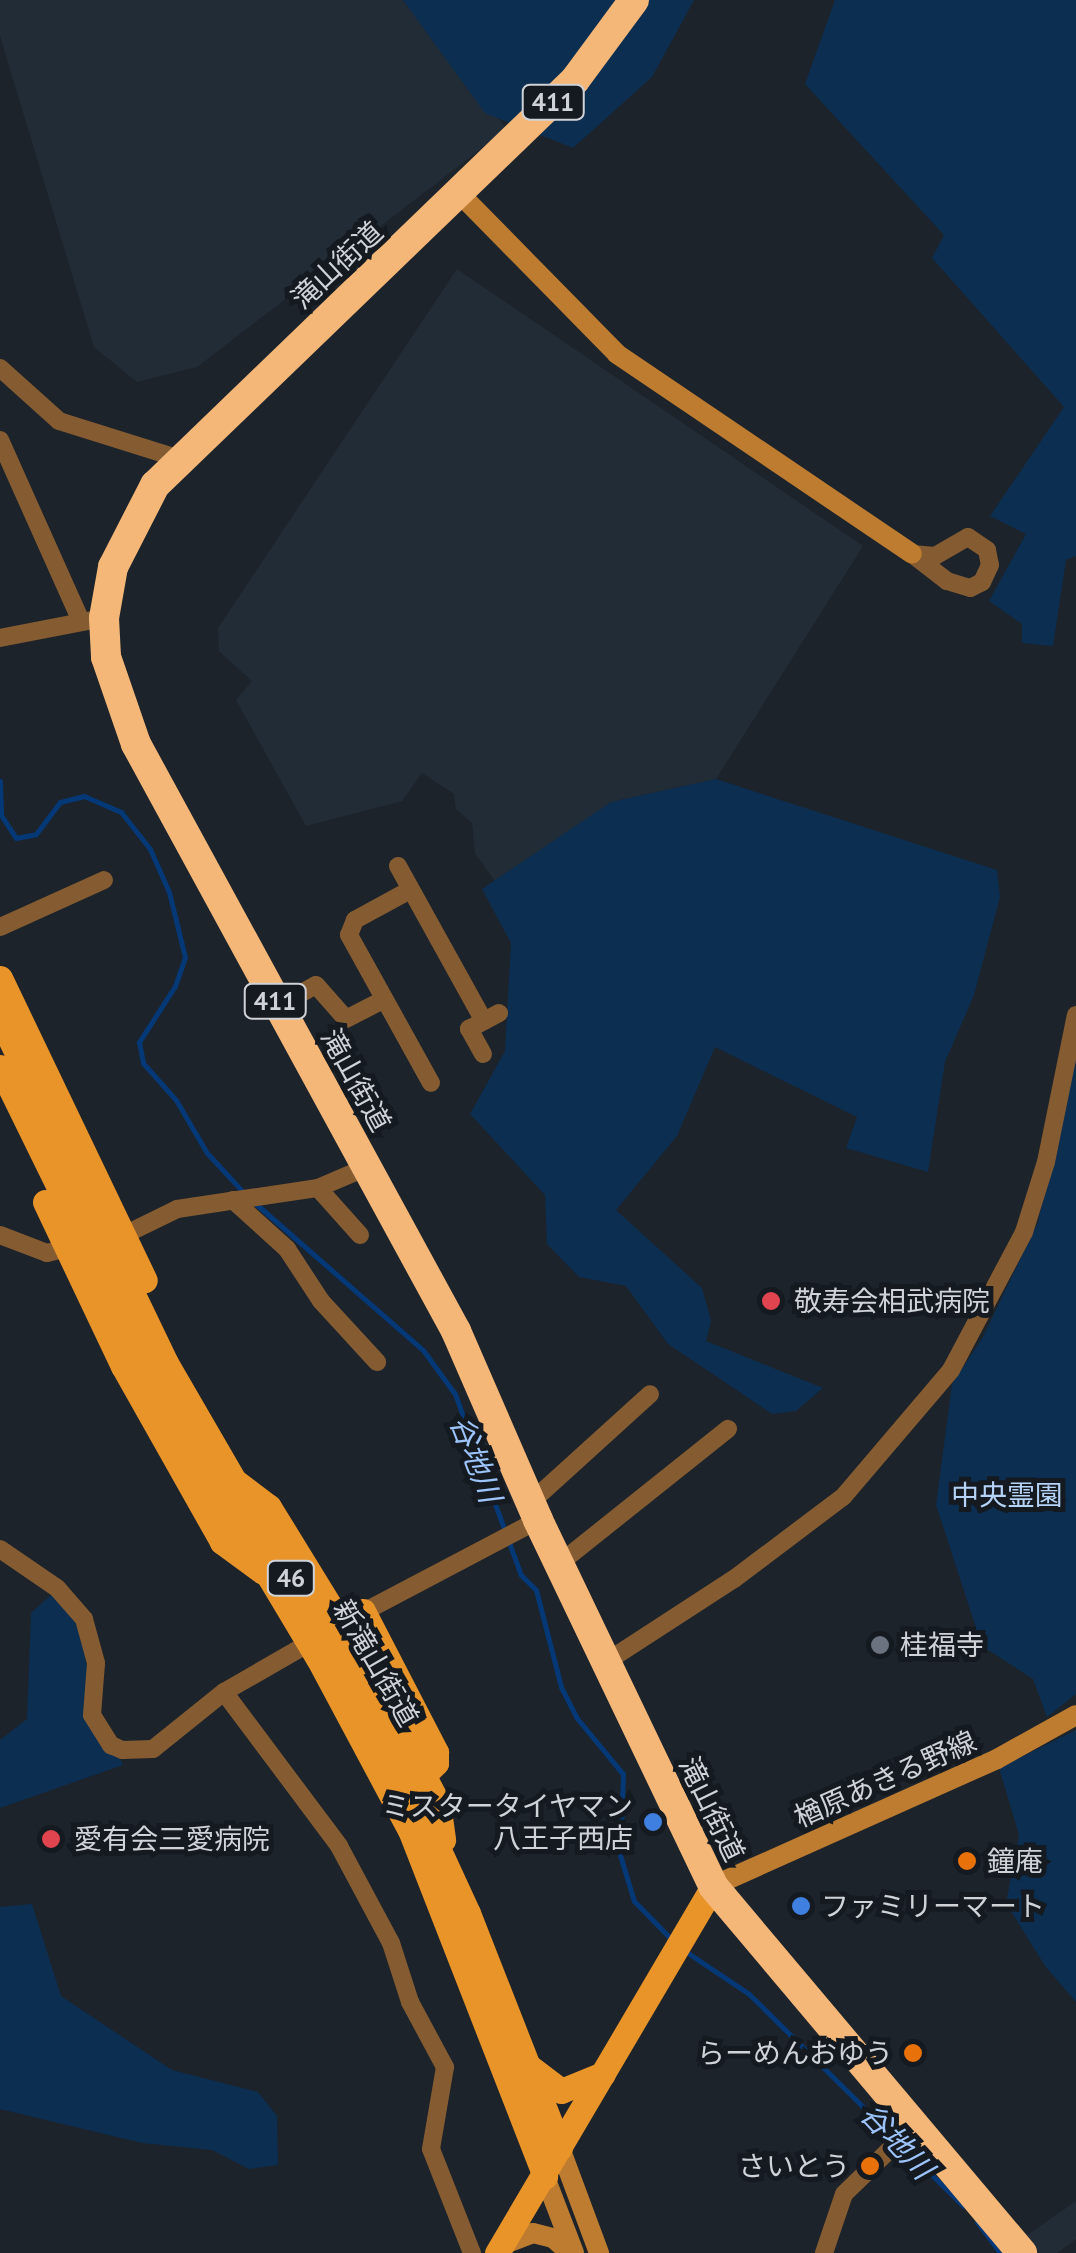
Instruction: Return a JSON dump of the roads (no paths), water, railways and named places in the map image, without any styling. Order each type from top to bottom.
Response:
[{"type":"highway","name":"滝山街道","points":[[634,0],[575,80],[180,459],[128,526],[92,620],[136,744],[456,1331],[530,1517],[560,1563],[713,1886],[1022,2253]]},
{"type":"main road","points":[[460,194],[617,354],[912,554]]},
{"type":"main road","name":"46","points":[[0,978],[161,1314],[166,1364]]},
{"type":"main road","name":"新滝山街道","points":[[0,1018],[166,1364],[228,1476],[368,1708],[443,1856],[602,2253]]},
{"type":"main road","name":"新滝山街道","points":[[0,1067],[162,1396],[410,1830],[572,2253]]},
{"type":"main road","name":"46","points":[[0,1107],[123,1366],[222,1542],[267,1574]]},
{"type":"main road","name":"46","points":[[228,1476],[269,1507],[424,1775],[441,1813],[443,1856]]},
{"type":"main road","name":"46","points":[[360,1614],[436,1752],[436,1763],[424,1775]]},
{"type":"main road","name":"楢原あきる野線","points":[[713,1886],[997,1759],[1076,1715]]},
{"type":"main road","points":[[500,2249],[713,1886]]},
{"type":"main road","points":[[531,2068],[561,2091],[582,2088],[607,2070]]},
{"type":"main road","points":[[500,2249],[533,2233],[553,2238],[572,2253]]},
{"type":"street","points":[[0,368],[59,421],[180,459]]},
{"type":"street","points":[[0,440],[92,620],[6,638]]},
{"type":"street","points":[[398,866],[492,1017],[470,1029],[484,1054]]},
{"type":"street","points":[[0,927],[104,880]]},
{"type":"street","points":[[410,890],[349,929],[383,1000],[431,1083]]},
{"type":"street","points":[[278,1006],[316,984],[346,1019],[383,1000]]},
{"type":"street","points":[[606,1662],[734,1579],[844,1497],[951,1370],[1024,1232],[1046,1162],[1076,1015]]},
{"type":"street","points":[[124,1235],[177,1209],[318,1188],[367,1166]]},
{"type":"street","points":[[318,1188],[360,1235]]},
{"type":"street","points":[[236,1200],[286,1249],[322,1301],[377,1362]]},
{"type":"street","points":[[0,1235],[47,1253],[67,1248]]},
{"type":"street","points":[[0,1549],[57,1588],[84,1619],[96,1662],[92,1715],[110,1745],[152,1749],[224,1692],[530,1517],[650,1394]]},
{"type":"street","points":[[560,1563],[728,1430]]},
{"type":"street","points":[[224,1692],[339,1846],[392,1943],[410,2002],[445,2068],[431,2150],[472,2253]]},
{"type":"street","points":[[824,2253],[844,2194],[913,2127]]},
{"type":"waterway","name":"谷地川","points":[[0,781],[1,815],[16,838],[36,834],[60,802],[84,796],[121,812],[150,849],[169,892],[185,957],[175,986],[139,1042],[143,1063],[176,1100],[207,1153],[244,1193]]},
{"type":"waterway","name":"谷地川","points":[[256,1204],[423,1350],[455,1394],[521,1575],[536,1590],[561,1687],[576,1717],[623,1774],[620,1855],[634,1901],[673,1941]]},
{"type":"waterway","name":"谷地川","points":[[685,1951],[749,1994],[963,2206]]},
{"type":"waterway","name":"谷地川","points":[[977,2222],[1000,2253]]},
{"type":"place","name":"敬寿会相武病院","points":[[771,1301]]},
{"type":"place","name":"桂福寺","points":[[880,1645]]},
{"type":"place","name":"ミスタータイヤマン 八王子西店","points":[[653,1822]]},
{"type":"place","name":"愛有会三愛病院","points":[[51,1839]]},
{"type":"place","name":"鐘庵","points":[[967,1861]]},
{"type":"place","name":"ファミリーマート","points":[[801,1906]]},
{"type":"place","name":"らーめんおゆう","points":[[913,2053]]},
{"type":"place","name":"さいとう","points":[[870,2166]]},
{"type":"park label","name":"中央霊園","points":[[1007,1495]]}]
